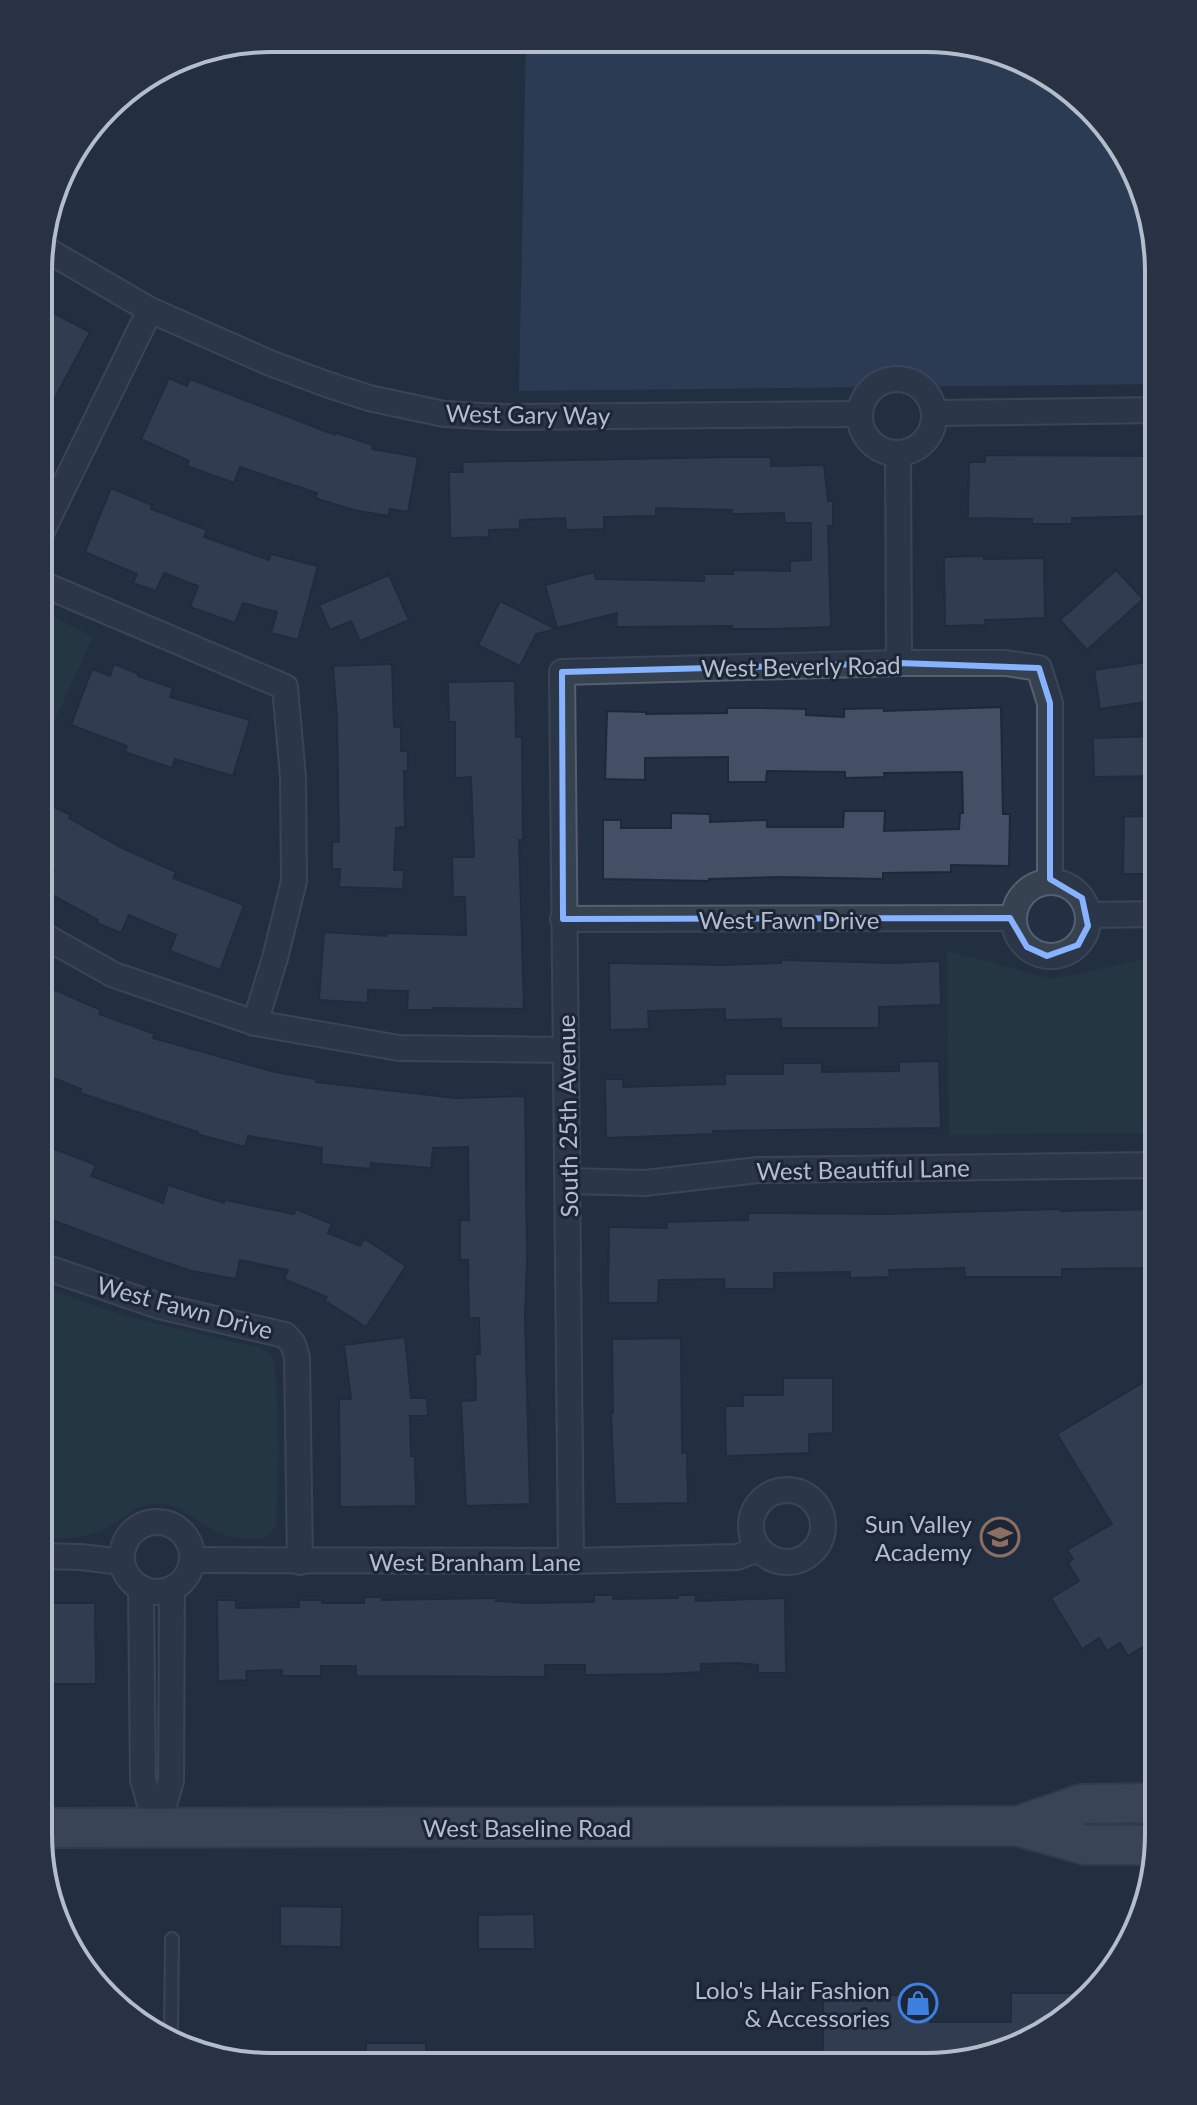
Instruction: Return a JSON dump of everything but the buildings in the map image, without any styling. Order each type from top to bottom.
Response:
[{"type":"main road","name":"West Baseline Road","points":[[1017,1826],[1082,1804],[1145,1803]]},
{"type":"main road","name":"West Baseline Road","points":[[52,1828],[1017,1826],[1086,1845],[1145,1845]]},
{"type":"street","name":"West Gary Way","points":[[53,254],[150,310],[270,363],[369,398],[444,414],[502,417],[860,414]]},
{"type":"street","points":[[52,510],[150,310]]},
{"type":"street","points":[[891,379],[920,386],[927,394],[934,413],[929,436],[910,451],[886,451],[867,437],[861,427],[860,414],[866,395],[873,387],[891,379]]},
{"type":"street","points":[[934,413],[1145,410]]},
{"type":"street","points":[[898,453],[899,663]]},
{"type":"street","points":[[52,588],[285,687],[293,777],[294,881],[255,1023]]},
{"type":"street","name":"West Beverly Road","points":[[562,672],[899,663],[1006,663],[1039,668],[1050,703],[1050,881]]},
{"type":"street","name":"South 25th Avenue","points":[[562,672],[571,1561]]},
{"type":"street","points":[[1050,881],[1076,891],[1087,906],[1089,915],[1084,937],[1069,952],[1058,956],[1037,953],[1027,947],[1020,939],[1014,918],[1021,897],[1029,889],[1050,881]]},
{"type":"street","points":[[1089,915],[1145,914]]},
{"type":"street","name":"West Fawn Drive","points":[[563,919],[1014,918]]},
{"type":"street","points":[[52,940],[114,975],[255,1023],[399,1048],[566,1050]]},
{"type":"street","name":"West Beautiful Lane","points":[[568,1181],[645,1183],[758,1170],[1145,1165]]},
{"type":"street","name":"West Fawn Drive","points":[[52,1269],[159,1306],[285,1335],[293,1344],[297,1357],[300,1562]]},
{"type":"street","points":[[156,1522],[178,1530],[186,1538],[192,1560],[186,1577],[172,1589],[156,1592],[141,1588],[126,1572],[122,1562],[127,1539],[135,1530],[156,1522]]},
{"type":"street","name":"West Branham Lane","points":[[192,1560],[571,1561],[737,1557],[758,1549]]},
{"type":"street","points":[[52,1556],[122,1562]]},
{"type":"street","points":[[141,1588],[143,1780],[157,1829]]},
{"type":"street","points":[[157,1829],[171,1781],[172,1589]]},
{"type":"lane","points":[[171,2028],[172,1939]]},
{"type":"highlighted area","points":[[899,663],[1039,668],[1050,703],[1050,879],[1082,898],[1088,926],[1078,945],[1047,956],[1027,947],[1010,918],[563,919],[562,672]]},
{"type":"green space","points":[[52,616],[93,637],[52,726]]},
{"type":"green space","points":[[947,951],[1053,979],[1145,959],[1145,1133],[949,1135]]},
{"type":"green space","points":[[52,1290],[124,1316],[260,1348],[270,1354],[275,1363],[279,1453],[276,1527],[264,1539],[223,1534],[181,1510],[161,1504],[143,1506],[93,1534],[52,1539]]},
{"type":"water","points":[[526,52],[926,52],[969,56],[1023,75],[1071,106],[1108,149],[1133,200],[1145,256],[1145,384],[519,391]]},
{"type":"place","name":"Sun Valley Academy","points":[[1000,1537]]},
{"type":"place","name":"Lolo's Hair Fashion & Accessories","points":[[918,2003]]}]
